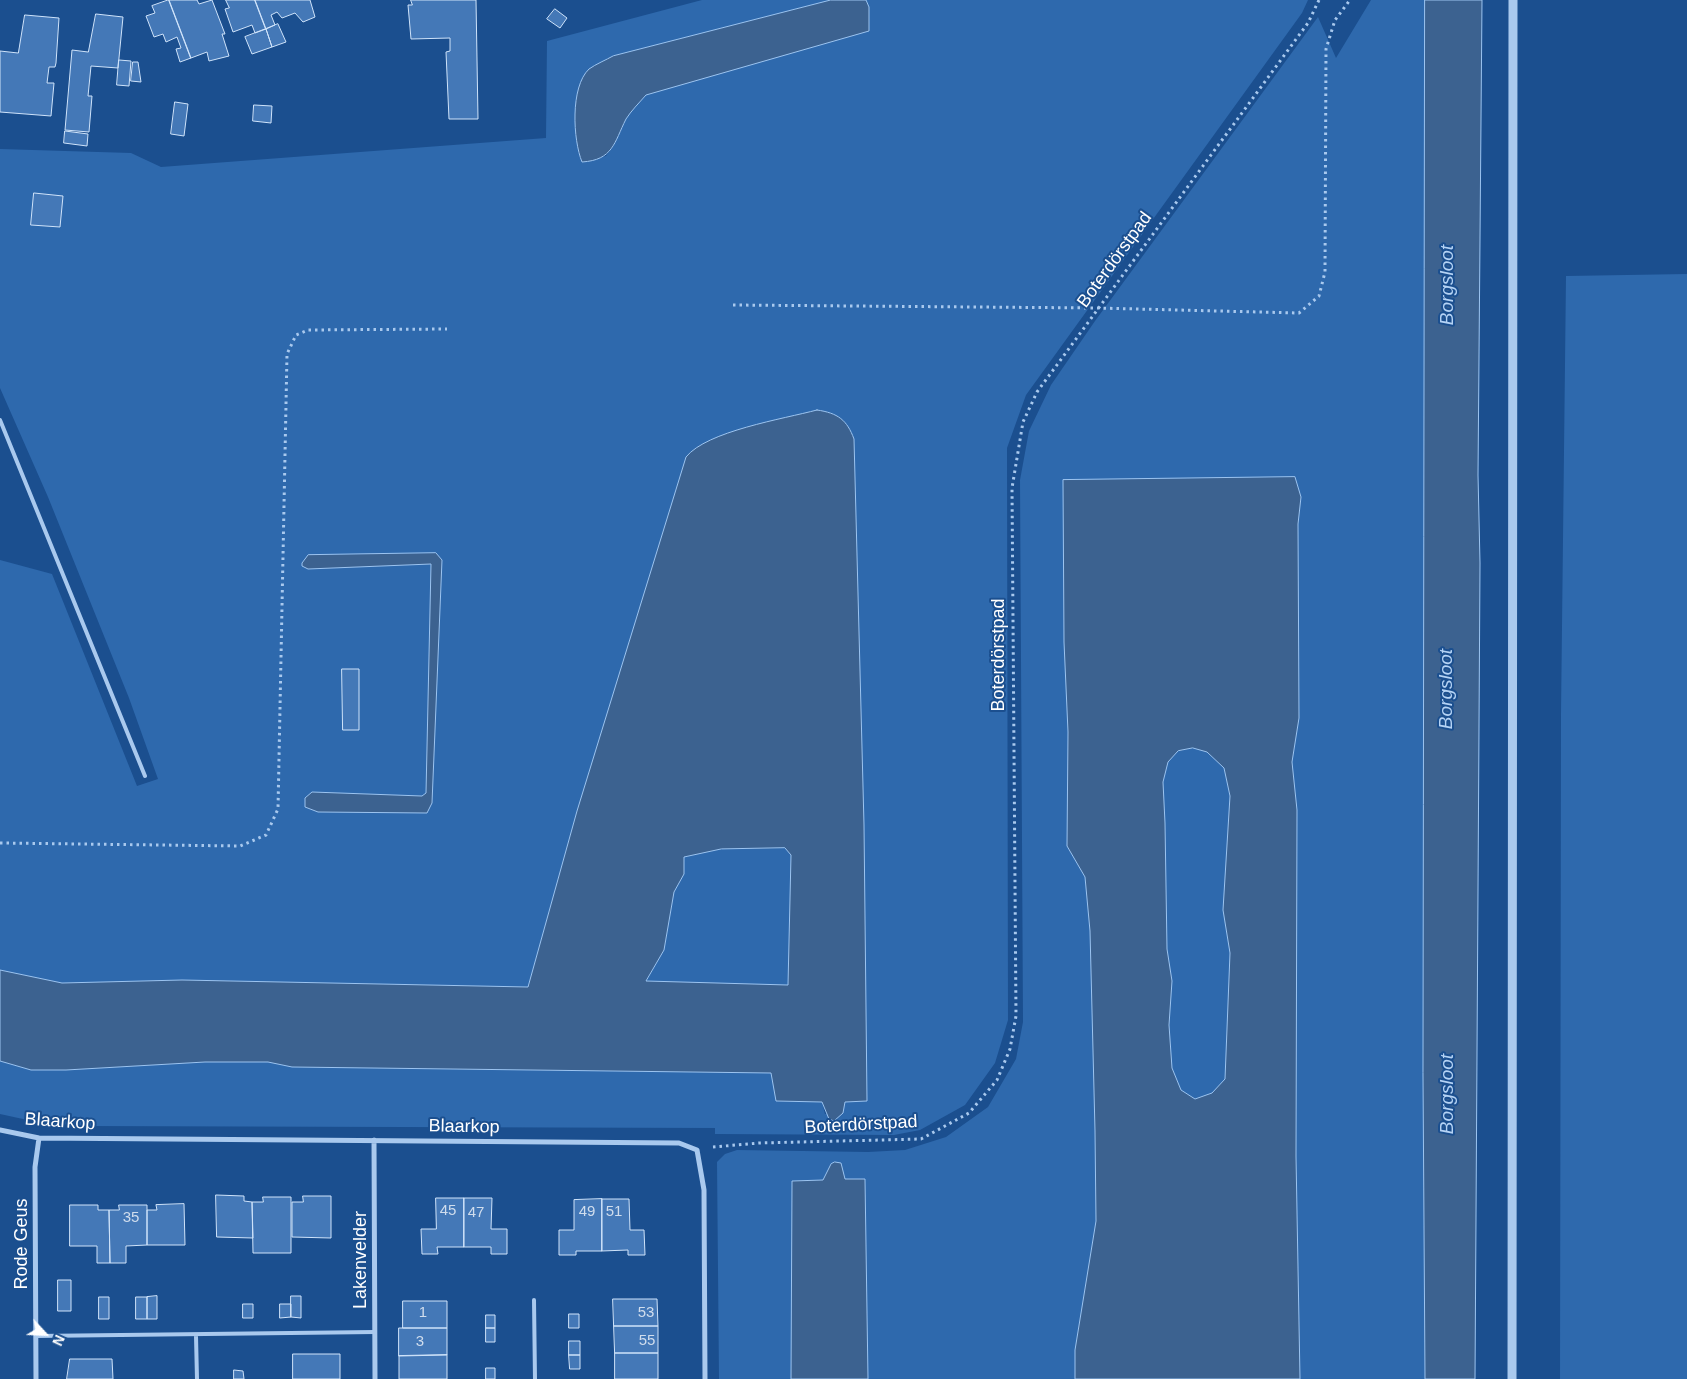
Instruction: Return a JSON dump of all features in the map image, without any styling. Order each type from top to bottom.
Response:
[{"type":"street","points":[[1512,1379],[1513,0]]},
{"type":"street","name":"Blaarkop","points":[[0,1130],[39,1138],[679,1143],[697,1150]]},
{"type":"street","name":"Rode Geus","points":[[36,1379],[35,1167],[39,1138]]},
{"type":"street","name":"Lakenvelder","points":[[374,1140],[375,1379]]},
{"type":"street","points":[[697,1150],[704,1190],[705,1379]]},
{"type":"lane","points":[[0,420],[146,776]]},
{"type":"lane","points":[[534,1300],[535,1379]]},
{"type":"lane","points":[[36,1336],[196,1336],[375,1332]]},
{"type":"lane","points":[[196,1336],[197,1379]]},
{"type":"path","name":"Boterdörstpad","points":[[697,1150],[759,1143],[921,1139],[969,1113],[997,1080],[1010,1049],[1016,1016],[1012,488],[1024,422],[1037,392],[1308,22],[1319,0]]},
{"type":"path","points":[[733,305],[1097,308],[1299,312],[1319,296],[1325,272],[1326,49],[1335,20],[1350,0]]},
{"type":"path","points":[[0,843],[240,846],[266,835],[278,809],[287,354],[296,335],[308,330],[447,329]]},
{"type":"shaded area","points":[[702,0],[831,0],[613,56],[592,67],[584,77],[576,101],[575,128],[582,162],[606,156],[613,147],[627,117],[646,95],[681,83],[869,7],[866,0],[1308,0],[1302,13],[1026,395],[1007,448],[1008,1020],[995,1063],[965,1105],[920,1130],[894,1135],[715,1134],[715,1128],[82,1126],[32,1121],[0,1114],[0,1061],[31,1070],[66,1070],[205,1062],[268,1062],[292,1067],[771,1073],[777,1101],[822,1102],[825,1114],[843,1113],[845,1102],[867,1101],[864,825],[854,439],[843,424],[824,411],[817,410],[577,811],[528,987],[182,980],[62,983],[0,970],[0,560],[52,574],[137,786],[158,779],[129,698],[48,497],[0,388],[0,149],[131,153],[161,167],[546,138],[547,41]],"holes":[[[436,553],[442,560],[432,803],[426,812],[312,792],[422,796],[426,793],[431,564],[308,569],[308,555]]]},
{"type":"shaded area","points":[[1371,0],[1425,0],[1423,1073],[1425,1379],[1300,1379],[1296,1156],[1297,810],[1292,762],[1299,718],[1298,524],[1301,497],[1294,477],[1063,481],[1064,642],[1068,732],[1067,846],[1085,877],[1090,931],[1095,1131],[1096,1221],[1075,1350],[1075,1379],[868,1379],[865,1179],[845,1179],[841,1164],[831,1164],[823,1180],[792,1181],[791,1379],[719,1379],[717,1162],[725,1154],[737,1150],[868,1152],[905,1150],[946,1137],[988,1107],[1016,1059],[1023,1022],[1020,480],[1029,431],[1051,385],[1095,321],[1318,17],[1336,58]]},
{"type":"shaded area","points":[[1687,274],[1687,1379],[1560,1379],[1561,713],[1566,276]]},
{"type":"shaded area","points":[[1193,748],[1207,752],[1224,768],[1230,796],[1223,910],[1230,953],[1225,1080],[1212,1093],[1195,1099],[1181,1090],[1172,1068],[1169,1025],[1172,981],[1167,949],[1163,782],[1168,762],[1178,751]]},
{"type":"shaded area","points":[[786,848],[791,855],[788,985],[646,982],[664,950],[674,892],[684,874],[684,857],[721,849]]},
{"type":"water","points":[[831,0],[866,0],[869,7],[869,31],[646,95],[626,119],[611,149],[600,158],[582,162],[575,128],[576,101],[583,77],[592,67],[613,56]]},
{"type":"water","name":"Borgsloot","points":[[1425,0],[1482,0],[1478,475],[1480,563],[1475,1379],[1425,1379],[1423,1073]]},
{"type":"water","points":[[817,410],[831,413],[841,418],[854,439],[864,825],[867,1101],[845,1102],[843,1113],[834,1121],[829,1119],[822,1102],[776,1101],[771,1073],[292,1067],[268,1062],[205,1062],[66,1070],[31,1070],[0,1061],[0,970],[62,983],[182,980],[528,987],[577,811],[686,457],[696,448],[728,433]],"holes":[[[785,848],[791,855],[788,985],[646,981],[664,950],[674,892],[684,874],[684,857],[721,849]]]},
{"type":"water","points":[[1295,477],[1301,497],[1298,524],[1299,718],[1292,762],[1297,810],[1296,1156],[1300,1379],[1075,1379],[1075,1350],[1096,1221],[1095,1131],[1090,931],[1085,877],[1067,846],[1068,732],[1064,642],[1063,480]],"holes":[[[1193,748],[1207,752],[1224,768],[1230,796],[1223,910],[1230,953],[1225,1079],[1212,1093],[1195,1099],[1181,1090],[1172,1068],[1169,1025],[1172,981],[1167,949],[1163,782],[1168,762],[1178,751]]]},
{"type":"water","points":[[436,553],[442,560],[432,803],[427,813],[318,812],[305,807],[305,798],[312,792],[422,796],[426,793],[431,564],[308,569],[302,566],[302,563],[308,555]]},
{"type":"water","points":[[835,1162],[841,1163],[845,1179],[865,1179],[868,1379],[791,1379],[792,1181],[823,1180],[831,1164]]},
{"type":"building","points":[[169,0],[191,58],[180,62],[176,49],[181,48],[177,37],[166,42],[163,34],[154,37],[146,16],[155,13],[152,6]]},
{"type":"building","points":[[169,0],[197,0],[199,4],[212,0],[225,34],[222,34],[229,56],[209,61],[207,52],[191,58]]},
{"type":"building","points":[[226,0],[255,0],[266,29],[255,33],[252,25],[233,32],[225,9],[229,8]]},
{"type":"building","points":[[255,0],[310,0],[315,17],[303,22],[295,13],[282,18],[277,12],[271,15],[275,25],[266,29]]},
{"type":"building","points":[[411,0],[476,0],[478,119],[449,119],[446,52],[450,51],[450,38],[411,39],[408,5],[412,5]]},
{"type":"building","points":[[555,9],[567,18],[560,28],[547,19]]},
{"type":"building","points":[[96,14],[123,17],[118,68],[91,66],[88,96],[92,96],[89,132],[65,130],[72,50],[88,52]]},
{"type":"building","points":[[25,15],[59,18],[56,63],[55,67],[49,67],[47,83],[54,83],[51,116],[0,112],[0,51],[18,53]]},
{"type":"building","points":[[278,24],[286,42],[272,47],[266,29]]},
{"type":"building","points":[[266,29],[272,47],[252,54],[245,37]]},
{"type":"building","points":[[119,60],[131,61],[129,86],[117,85]]},
{"type":"building","points":[[133,62],[138,62],[141,82],[131,81]]},
{"type":"building","points":[[175,102],[188,104],[184,136],[171,134]]},
{"type":"building","points":[[254,105],[272,106],[271,123],[253,121]]},
{"type":"building","points":[[65,131],[88,134],[87,146],[64,143]]},
{"type":"building","points":[[34,193],[63,196],[60,227],[31,225]]},
{"type":"building","points":[[342,669],[359,669],[359,730],[343,730]]},
{"type":"building","points":[[216,1195],[244,1196],[244,1201],[252,1202],[253,1238],[217,1237]]},
{"type":"building","points":[[303,1196],[331,1196],[331,1238],[292,1237],[292,1202],[303,1202]]},
{"type":"building","points":[[263,1197],[291,1197],[291,1253],[253,1253],[252,1202],[263,1202]]},
{"type":"building","points":[[436,1198],[464,1198],[464,1247],[437,1247],[438,1254],[422,1254],[421,1229],[436,1229]]},
{"type":"building","points":[[464,1198],[492,1198],[491,1229],[507,1229],[507,1254],[491,1254],[491,1247],[464,1247]]},
{"type":"building","points":[[602,1199],[629,1199],[630,1230],[644,1230],[645,1255],[628,1255],[628,1250],[602,1251]]},
{"type":"building","points":[[602,1199],[602,1251],[576,1251],[576,1255],[559,1255],[559,1230],[574,1230],[574,1200]]},
{"type":"building","points":[[184,1204],[185,1245],[147,1245],[147,1210],[157,1210],[156,1205]]},
{"type":"building","points":[[70,1205],[98,1205],[98,1210],[109,1210],[110,1263],[97,1263],[97,1246],[70,1246]]},
{"type":"building","points":[[119,1205],[147,1205],[147,1245],[126,1246],[126,1263],[110,1263],[109,1210],[119,1210]]},
{"type":"building","points":[[58,1280],[71,1280],[71,1311],[58,1311]]},
{"type":"building","points":[[157,1296],[157,1319],[147,1319],[147,1297]]},
{"type":"building","points":[[291,1296],[301,1296],[301,1318],[291,1317]]},
{"type":"building","points":[[99,1297],[109,1297],[109,1319],[99,1319]]},
{"type":"building","points":[[136,1297],[147,1297],[147,1319],[136,1319]]},
{"type":"building","points":[[613,1299],[657,1299],[658,1326],[614,1326]]},
{"type":"building","points":[[403,1301],[447,1301],[447,1328],[403,1328]]},
{"type":"building","points":[[243,1304],[253,1304],[253,1318],[243,1318]]},
{"type":"building","points":[[280,1304],[291,1304],[291,1317],[280,1318]]},
{"type":"building","points":[[569,1314],[579,1314],[579,1328],[569,1328]]},
{"type":"building","points":[[486,1315],[495,1315],[495,1328],[486,1328]]},
{"type":"building","points":[[614,1326],[658,1326],[658,1353],[615,1353]]},
{"type":"building","points":[[399,1328],[447,1328],[447,1355],[399,1356]]},
{"type":"building","points":[[486,1328],[495,1328],[495,1342],[486,1342]]},
{"type":"building","points":[[569,1341],[580,1341],[580,1355],[569,1355]]},
{"type":"building","points":[[615,1353],[658,1353],[658,1379],[615,1379]]},
{"type":"building","points":[[293,1354],[340,1354],[340,1379],[293,1379]]},
{"type":"building","points":[[447,1355],[447,1379],[399,1379],[399,1356]]},
{"type":"building","points":[[569,1355],[580,1355],[580,1369],[570,1369]]},
{"type":"building","points":[[70,1359],[112,1359],[113,1379],[67,1379]]},
{"type":"building","points":[[486,1368],[495,1368],[495,1379],[486,1379]]},
{"type":"building","points":[[234,1370],[243,1371],[244,1379],[234,1379]]}]
